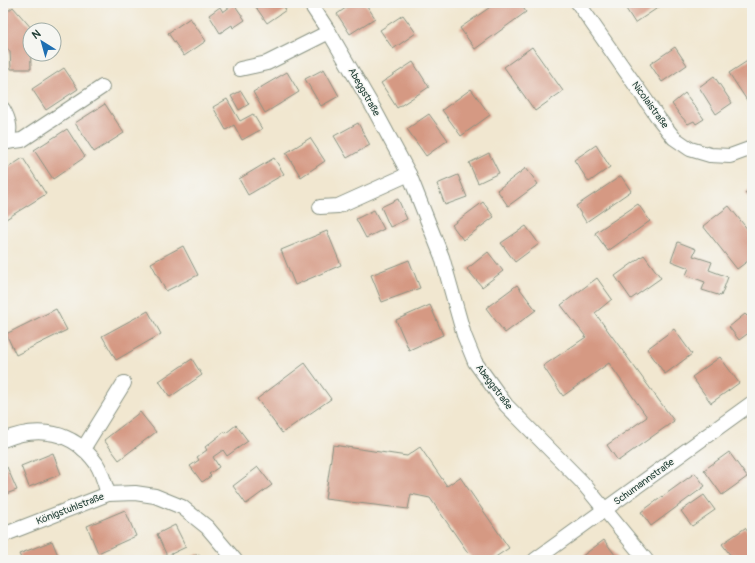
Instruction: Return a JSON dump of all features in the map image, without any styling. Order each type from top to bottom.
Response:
[{"type":"street","name":"Abeggstraße","points":[[310,3],[329,32],[374,109],[409,174],[442,257],[464,335],[475,362],[506,405],[582,482],[646,560]]},
{"type":"street","name":"Nicolaistraße","points":[[578,3],[658,119],[674,138],[690,149],[710,155],[730,156],[752,148]]},
{"type":"street","points":[[240,69],[267,63],[329,32]]},
{"type":"street","points":[[5,144],[22,140],[102,87]]},
{"type":"street","points":[[3,109],[8,117],[10,125],[9,134],[5,144]]},
{"type":"street","points":[[320,206],[338,206],[409,174]]},
{"type":"street","points":[[83,449],[124,383]]},
{"type":"street","name":"Schumannstraße","points":[[535,560],[752,403]]},
{"type":"street","points":[[3,440],[24,433],[36,432],[55,434],[74,442],[96,463],[104,480],[108,494]]},
{"type":"street","name":"Königstuhlstraße","points":[[3,536],[108,494],[135,493],[155,496],[182,507],[207,527],[235,560]]},
{"type":"building","points":[[253,3],[281,3],[286,10],[267,23]]},
{"type":"building","points":[[353,3],[365,3],[375,18],[350,34],[337,14]]},
{"type":"building","points":[[496,3],[520,3],[526,12],[475,49],[460,28]]},
{"type":"building","points":[[665,3],[635,23],[623,4]]},
{"type":"building","points":[[234,4],[245,20],[233,28],[232,25],[220,33],[209,15],[220,7],[223,12]]},
{"type":"building","points":[[13,7],[26,22],[22,22],[22,62],[31,62],[31,69],[11,69],[10,52],[3,43],[3,15]]},
{"type":"building","points":[[403,15],[416,33],[393,49],[380,30]]},
{"type":"building","points":[[190,18],[206,41],[184,56],[168,33]]},
{"type":"building","points":[[532,47],[563,91],[535,111],[504,67]]},
{"type":"building","points":[[675,47],[687,65],[662,82],[650,64]]},
{"type":"building","points":[[752,58],[752,108],[729,73]]},
{"type":"building","points":[[413,62],[429,87],[397,108],[381,83]]},
{"type":"building","points":[[64,68],[78,89],[46,110],[32,89]]},
{"type":"building","points":[[324,69],[339,96],[321,106],[305,79]]},
{"type":"building","points":[[287,72],[299,92],[265,113],[253,92]]},
{"type":"building","points":[[714,76],[732,103],[716,114],[699,87]]},
{"type":"building","points":[[471,89],[490,115],[461,136],[442,110]]},
{"type":"building","points":[[241,91],[249,104],[239,110],[231,96]]},
{"type":"building","points":[[685,93],[704,119],[696,124],[694,121],[688,124],[672,104]]},
{"type":"building","points":[[227,99],[240,121],[253,114],[262,129],[242,140],[234,125],[226,130],[213,107]]},
{"type":"building","points":[[105,104],[124,133],[94,152],[75,123]]},
{"type":"building","points":[[429,114],[448,140],[426,156],[407,129]]},
{"type":"building","points":[[358,123],[370,145],[347,158],[334,136]]},
{"type":"building","points":[[67,129],[85,157],[53,179],[34,150]]},
{"type":"building","points":[[310,138],[325,161],[301,177],[286,153]]},
{"type":"building","points":[[596,145],[610,167],[589,182],[574,160]]},
{"type":"building","points":[[489,153],[499,173],[478,183],[469,163]]},
{"type":"building","points":[[23,158],[46,194],[6,219],[3,215],[3,171]]},
{"type":"building","points":[[274,158],[284,174],[248,195],[239,179]]},
{"type":"building","points":[[526,168],[538,184],[508,206],[497,190]]},
{"type":"building","points":[[458,175],[467,197],[445,205],[437,184]]},
{"type":"building","points":[[621,176],[631,191],[586,222],[576,206]]},
{"type":"building","points":[[752,187],[752,201],[745,193]]},
{"type":"building","points":[[398,199],[407,219],[390,227],[381,207]]},
{"type":"building","points":[[483,202],[494,217],[463,240],[452,225]]},
{"type":"building","points":[[638,204],[650,221],[608,251],[595,233]]},
{"type":"building","points":[[729,206],[752,235],[752,258],[737,269],[703,226]]},
{"type":"building","points":[[374,210],[384,229],[366,238],[356,219]]},
{"type":"building","points":[[526,226],[539,244],[515,262],[501,243]]},
{"type":"building","points":[[327,231],[341,265],[295,285],[281,250]]},
{"type":"building","points":[[678,242],[696,249],[693,256],[712,262],[709,270],[728,277],[721,296],[702,290],[705,282],[686,275],[689,268],[671,261]]},
{"type":"building","points":[[183,246],[198,275],[166,291],[151,263]]},
{"type":"building","points":[[488,252],[503,271],[482,287],[467,269]]},
{"type":"building","points":[[644,255],[661,278],[631,299],[615,276]]},
{"type":"building","points":[[409,260],[420,288],[382,302],[371,275]]},
{"type":"building","points":[[597,278],[612,299],[595,313],[674,421],[618,461],[607,445],[647,417],[609,363],[563,396],[543,366],[586,337],[561,305]]},
{"type":"building","points":[[517,285],[536,310],[505,333],[486,308]]},
{"type":"building","points":[[430,305],[443,335],[409,350],[396,320]]},
{"type":"building","points":[[56,309],[67,330],[16,355],[6,334]]},
{"type":"building","points":[[148,311],[161,334],[116,360],[102,336]]},
{"type":"building","points":[[752,312],[752,335],[750,332],[739,340],[729,327],[745,314],[747,316]]},
{"type":"building","points":[[674,329],[692,354],[665,374],[647,349]]},
{"type":"building","points":[[720,357],[739,383],[711,403],[692,377]]},
{"type":"building","points":[[192,359],[202,375],[170,397],[159,381]]},
{"type":"building","points":[[305,363],[331,399],[282,433],[257,399]]},
{"type":"building","points":[[140,412],[156,432],[119,460],[104,440]]},
{"type":"building","points":[[236,425],[248,441],[227,456],[223,450],[213,457],[219,467],[209,474],[211,476],[202,482],[190,466],[199,460],[197,457],[207,450],[205,447],[224,432],[226,433]]},
{"type":"building","points":[[333,445],[407,456],[420,447],[447,486],[460,477],[509,548],[491,560],[473,560],[430,498],[411,494],[408,509],[325,499]]},
{"type":"building","points":[[729,452],[747,477],[722,495],[704,470]]},
{"type":"building","points":[[53,453],[61,474],[29,487],[21,466]]},
{"type":"building","points":[[7,467],[17,490],[3,495],[3,469]]},
{"type":"building","points":[[258,467],[272,485],[246,504],[233,486]]},
{"type":"building","points":[[695,473],[705,486],[651,526],[641,512]]},
{"type":"building","points":[[704,495],[715,510],[692,526],[681,511]]},
{"type":"building","points":[[125,510],[136,536],[98,553],[87,526]]},
{"type":"building","points":[[175,525],[186,547],[167,556],[157,534]]},
{"type":"building","points":[[745,528],[752,537],[752,560],[734,560],[722,544]]},
{"type":"building","points":[[604,540],[618,559],[577,560]]},
{"type":"building","points":[[52,541],[60,560],[22,560],[19,554]]},
{"type":"building","points":[[199,554],[201,560],[183,560]]}]
